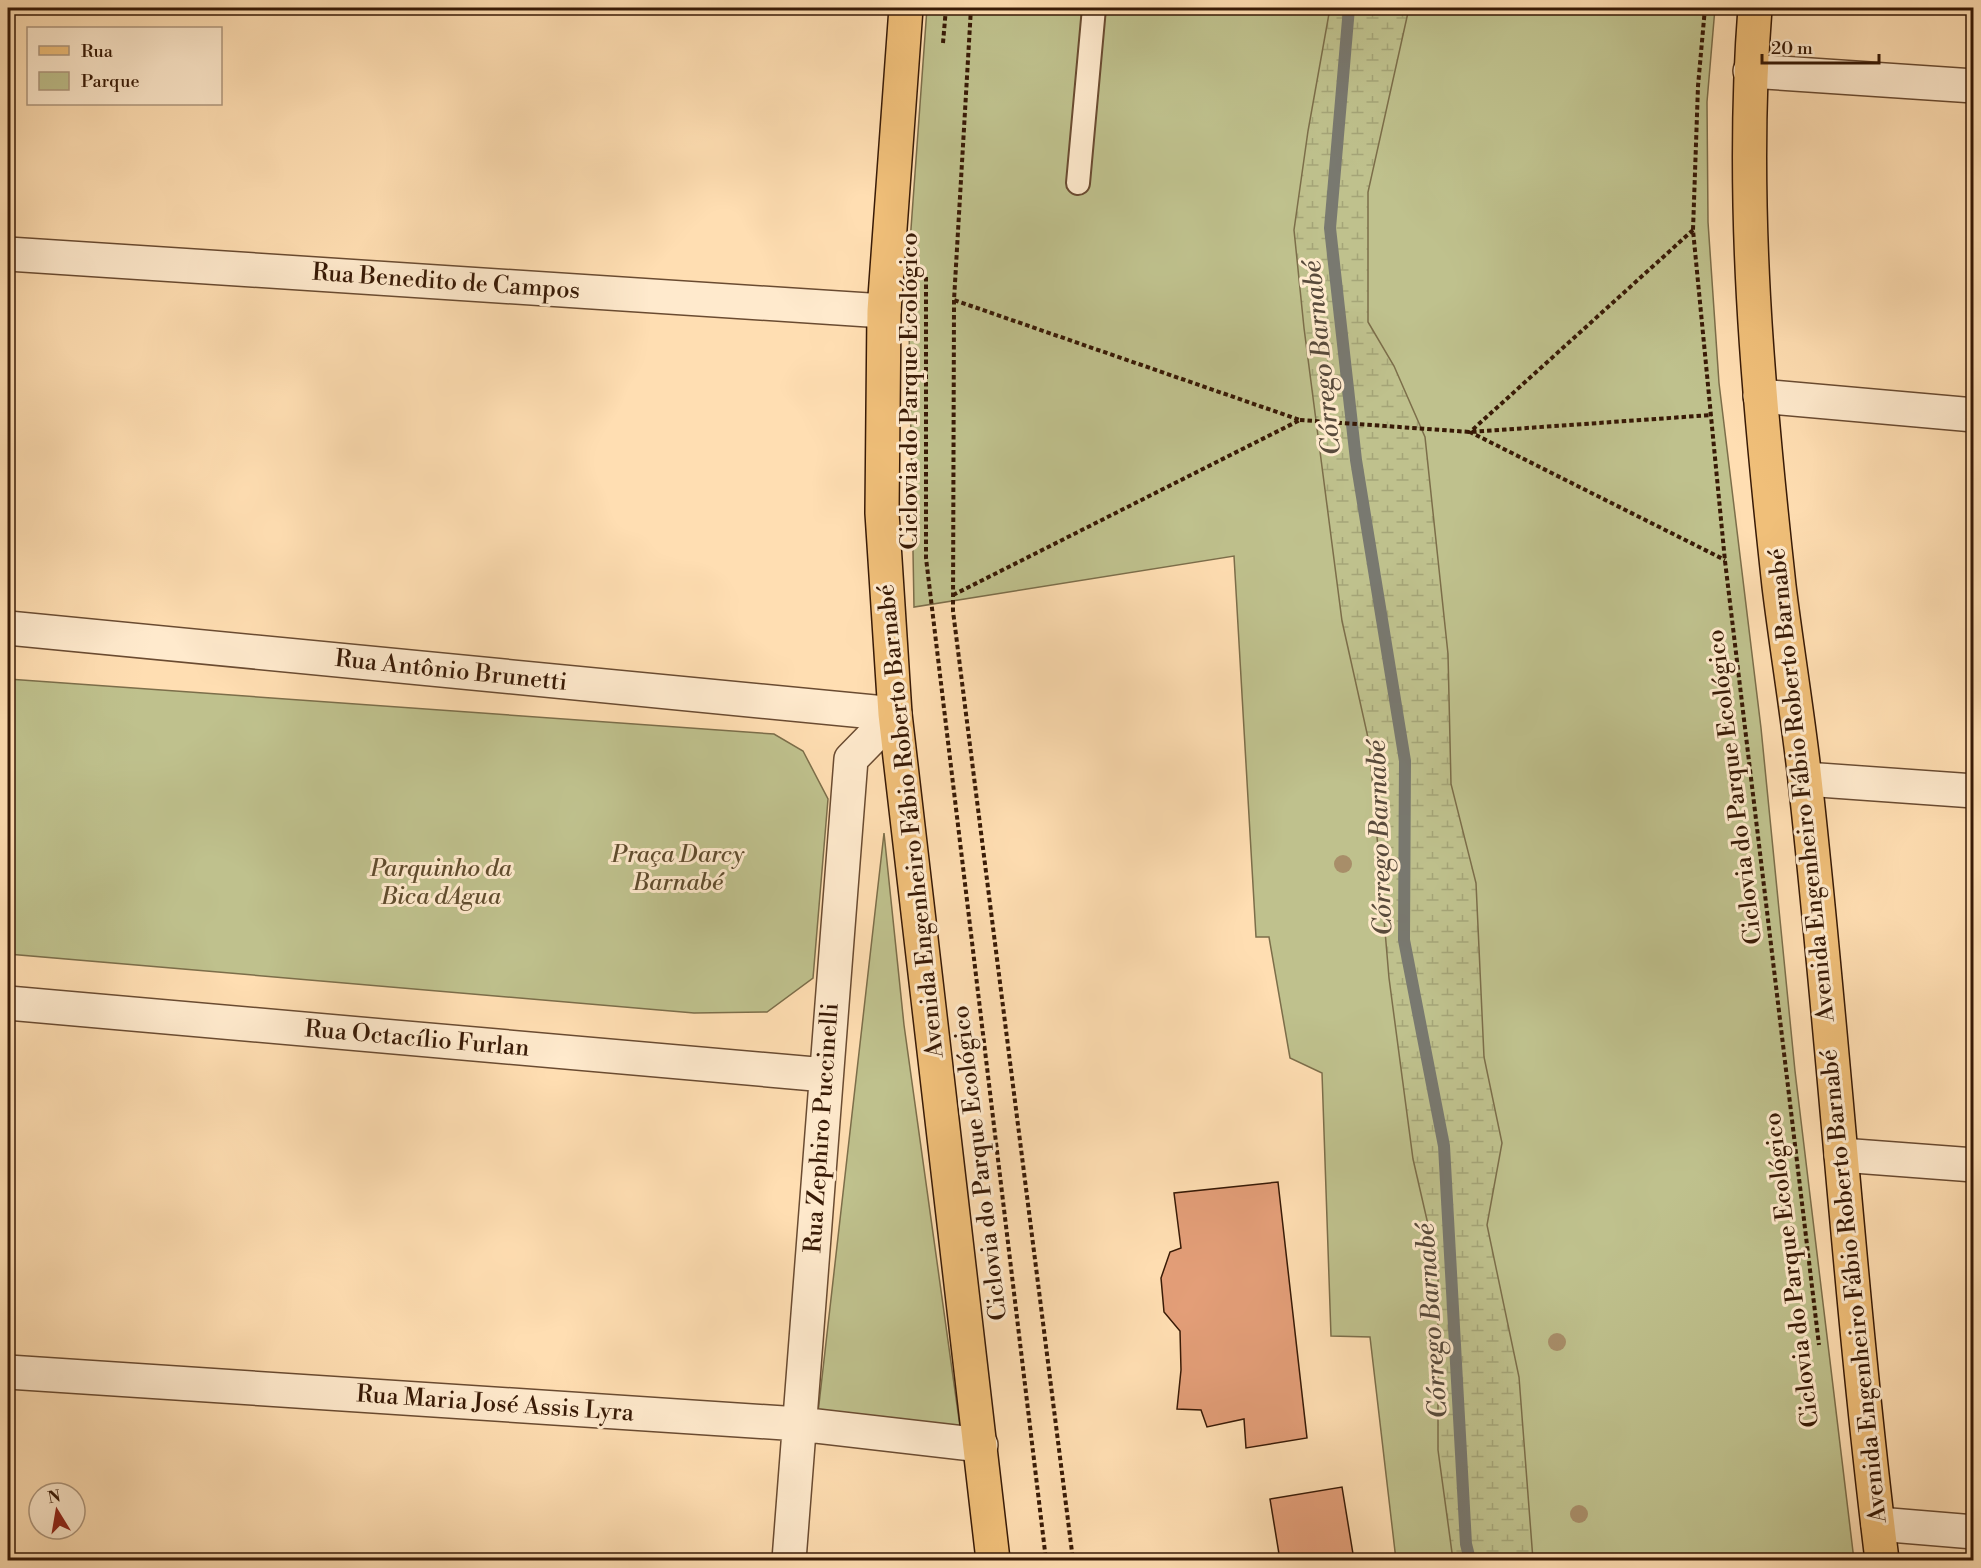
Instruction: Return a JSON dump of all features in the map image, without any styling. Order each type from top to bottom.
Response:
[{"type":"main road","name":"Avenida Engenheiro Fábio Roberto Barnabé","points":[[906,8],[884,311],[882,513],[895,714],[993,1560]]},
{"type":"main road","name":"Avenida Engenheiro Fábio Roberto Barnabé","points":[[1755,8],[1750,71],[1751,226],[1760,396],[1779,588],[1805,779],[1882,1560]]},
{"type":"street","points":[[1750,71],[1974,86]]},
{"type":"street","name":"Rua Benedito de Campos","points":[[8,254],[884,311]]},
{"type":"street","points":[[1760,396],[1974,415]]},
{"type":"street","name":"Rua Antônio Brunetti","points":[[8,628],[895,714]]},
{"type":"street","name":"Rua Zephiro Puccinelli","points":[[789,1560],[851,759],[895,714]]},
{"type":"street","points":[[1805,779],[1974,791]]},
{"type":"street","name":"Rua Octacílio Furlan","points":[[8,1003],[826,1075]]},
{"type":"street","points":[[1841,1155],[1974,1165]]},
{"type":"street","name":"Rua Maria José Assis Lyra","points":[[8,1372],[798,1424],[981,1445]]},
{"type":"street","points":[[1878,1524],[1974,1532]]},
{"type":"lane","points":[[1078,183],[1094,8]]},
{"type":"path","points":[[942,55],[946,8]]},
{"type":"path","points":[[971,8],[954,300],[952,595],[959,666],[1073,1560]]},
{"type":"path","name":"Ciclovia do Parque Ecológico","points":[[1705,8],[1698,87],[1693,230],[1725,561],[1819,1349]]},
{"type":"path","points":[[1470,432],[1693,230]]},
{"type":"path","name":"Ciclovia do Parque Ecológico","points":[[926,268],[926,558],[1046,1560]]},
{"type":"path","points":[[954,300],[1300,420],[1470,432],[1712,415]]},
{"type":"path","points":[[952,595],[1300,420]]},
{"type":"path","points":[[1470,432],[1725,561]]},
{"type":"green space","points":[[927,8],[1715,8],[1707,102],[1708,222],[1719,383],[1761,728],[1795,1071],[1854,1560],[1396,1560],[1370,1337],[1331,1336],[1322,1073],[1290,1058],[1269,937],[1256,937],[1234,556],[914,607],[908,270]]},
{"type":"green space","points":[[1330,8],[1409,8],[1368,192],[1368,322],[1394,366],[1425,437],[1448,654],[1451,784],[1476,883],[1484,1057],[1502,1143],[1487,1225],[1519,1377],[1533,1560],[1453,1560],[1438,1450],[1438,1268],[1413,1159],[1389,978],[1369,742],[1342,621],[1304,328],[1294,230],[1308,131]]},
{"type":"green space","name":"Praça Darcy Barnabé","points":[[8,679],[774,734],[803,751],[828,799],[813,978],[767,1012],[694,1013],[8,954]]},
{"type":"green space","points":[[884,833],[904,1025],[960,1427],[818,1413]]},
{"type":"building","points":[[1278,1182],[1307,1438],[1246,1448],[1244,1419],[1207,1427],[1201,1410],[1177,1409],[1181,1370],[1180,1331],[1164,1312],[1161,1278],[1170,1252],[1181,1248],[1174,1193]]},
{"type":"building","points":[[1342,1487],[1354,1560],[1280,1560],[1270,1499]]},
{"type":"waterway","name":"Córrego Barnabé","points":[[1349,8],[1330,228],[1356,460],[1405,761],[1404,940],[1444,1146],[1466,1544],[1470,1560]]},
{"type":"park label","name":"Parquinho da Bica dAgua","points":[[441,883]]}]
